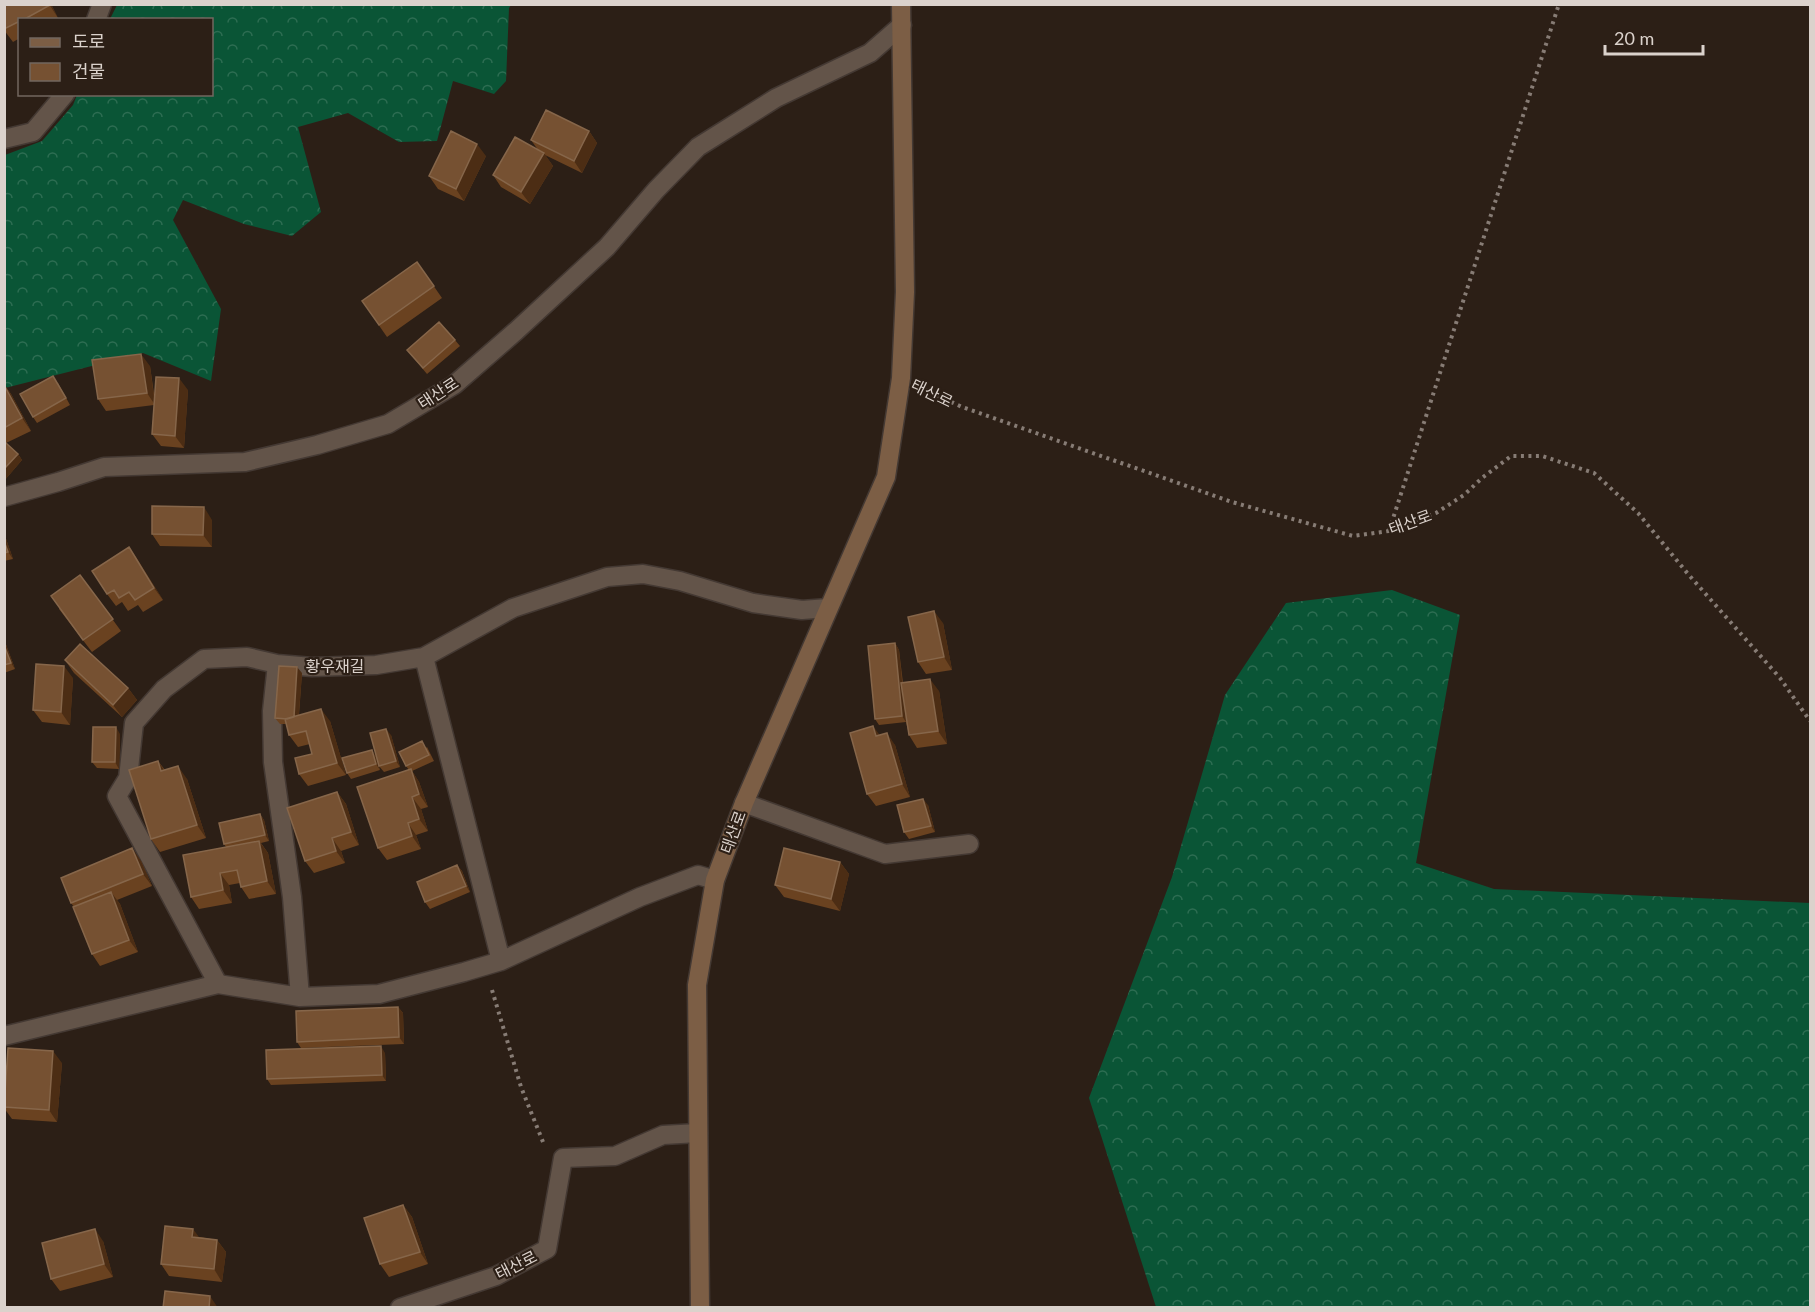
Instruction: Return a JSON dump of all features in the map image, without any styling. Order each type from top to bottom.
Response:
[{"type":"street","name":"태산로","points":[[700,1308],[697,985],[715,880],[744,803],[886,477],[902,378],[905,292],[901,4]]},
{"type":"street","name":"태산로","points":[[4,497],[104,467],[245,462],[317,445],[388,424],[454,385],[516,331],[607,247],[656,190],[698,147],[776,98],[870,53],[902,25]]},
{"type":"street","points":[[4,139],[33,132],[62,96]]},
{"type":"street","name":"황우재길","points":[[218,984],[117,796],[128,778],[134,723],[164,689],[204,659],[247,657],[277,664],[312,667],[376,665],[424,657],[513,608],[607,577],[643,574],[680,581],[753,603],[802,610],[828,608]]},
{"type":"street","points":[[424,657],[493,963]]},
{"type":"street","points":[[277,664],[272,711],[273,762],[292,897],[300,997]]},
{"type":"street","points":[[744,803],[885,854],[969,844]]},
{"type":"street","points":[[4,1036],[218,984],[300,997],[379,994],[493,963],[640,897],[699,874],[715,880]]},
{"type":"street","points":[[563,1158],[615,1156],[663,1136],[698,1133]]},
{"type":"street","name":"태산로","points":[[400,1308],[496,1276],[547,1249],[563,1158]]},
{"type":"path","points":[[1389,531],[1558,4]]},
{"type":"path","name":"태산로","points":[[902,378],[962,408],[1232,502],[1353,536],[1389,531],[1436,513],[1464,495],[1511,456],[1542,456],[1594,473],[1638,513],[1688,574],[1780,678],[1810,721]]},
{"type":"path","points":[[493,963],[521,1087],[545,1146],[563,1158]]},
{"type":"green space","points":[[117,5],[511,5],[506,81],[494,94],[453,81],[437,141],[399,142],[348,113],[298,127],[321,212],[292,236],[244,224],[183,200],[173,220],[221,309],[211,381],[143,353],[5,388],[5,155],[42,141],[73,105],[77,96],[213,96],[213,18],[110,18]]},
{"type":"green space","points":[[1392,590],[1460,615],[1416,863],[1494,889],[1810,903],[1810,1307],[1156,1307],[1089,1098],[1172,877],[1225,695],[1286,603]]},
{"type":"building","points":[[4,4],[50,5],[27,18],[18,18],[18,22],[4,29]]},
{"type":"building","points":[[546,110],[589,131],[574,161],[531,140]]},
{"type":"building","points":[[451,131],[477,144],[456,189],[429,176]]},
{"type":"building","points":[[515,137],[544,153],[521,192],[493,175]]},
{"type":"building","points":[[417,262],[434,286],[379,325],[362,301]]},
{"type":"building","points":[[439,322],[455,340],[423,368],[407,350]]},
{"type":"building","points":[[141,354],[147,393],[98,399],[92,360]]},
{"type":"building","points":[[53,376],[66,398],[33,417],[20,394]]},
{"type":"building","points":[[156,377],[179,378],[175,436],[152,434]]},
{"type":"building","points":[[4,385],[22,418],[4,428]]},
{"type":"building","points":[[6,443],[18,454],[4,469],[4,444]]},
{"type":"building","points":[[152,506],[204,507],[203,535],[152,534]]},
{"type":"building","points":[[4,541],[8,552],[4,553]]},
{"type":"building","points":[[129,547],[154,588],[135,600],[129,592],[119,598],[114,590],[107,594],[92,571]]},
{"type":"building","points":[[80,575],[113,619],[83,640],[51,596]]},
{"type":"building","points":[[934,611],[944,657],[918,662],[908,617]]},
{"type":"building","points":[[895,643],[902,716],[875,719],[868,646]]},
{"type":"building","points":[[80,644],[128,688],[113,705],[65,660]]},
{"type":"building","points":[[4,645],[11,663],[4,665]]},
{"type":"building","points":[[36,664],[64,666],[61,712],[33,710]]},
{"type":"building","points":[[279,666],[297,667],[294,717],[287,719],[275,718]]},
{"type":"building","points":[[930,679],[938,731],[909,735],[901,683]]},
{"type":"building","points":[[321,709],[337,763],[299,774],[295,758],[312,754],[306,731],[289,735],[285,719]]},
{"type":"building","points":[[873,726],[876,736],[887,733],[902,784],[867,794],[850,733]]},
{"type":"building","points":[[93,727],[116,727],[115,762],[92,762]]},
{"type":"building","points":[[386,729],[396,761],[379,766],[370,733]]},
{"type":"building","points":[[422,741],[429,755],[406,766],[399,752]]},
{"type":"building","points":[[372,750],[376,764],[347,773],[342,758]]},
{"type":"building","points":[[158,761],[161,771],[178,766],[197,825],[151,839],[129,770]]},
{"type":"building","points":[[411,769],[419,794],[412,797],[419,819],[408,823],[412,836],[378,848],[357,787]]},
{"type":"building","points":[[337,792],[351,832],[332,838],[336,851],[305,861],[287,808]]},
{"type":"building","points":[[923,799],[931,826],[904,832],[897,805]]},
{"type":"building","points":[[260,814],[265,835],[224,844],[219,823]]},
{"type":"building","points":[[259,841],[267,881],[241,887],[237,870],[220,873],[223,890],[191,897],[183,855]]},
{"type":"building","points":[[132,848],[143,874],[71,903],[61,878]]},
{"type":"building","points":[[784,848],[840,862],[831,899],[775,885]]},
{"type":"building","points":[[457,865],[466,886],[425,902],[417,882]]},
{"type":"building","points":[[111,892],[129,940],[92,954],[73,907]]},
{"type":"building","points":[[398,1007],[399,1037],[297,1042],[296,1011]]},
{"type":"building","points":[[381,1046],[382,1075],[267,1079],[266,1050]]},
{"type":"building","points":[[8,1048],[53,1051],[49,1110],[4,1107]]},
{"type":"building","points":[[403,1205],[420,1252],[380,1264],[364,1218]]},
{"type":"building","points":[[165,1226],[193,1229],[192,1237],[217,1240],[214,1269],[161,1264]]},
{"type":"building","points":[[95,1229],[104,1264],[51,1279],[42,1243]]},
{"type":"building","points":[[165,1291],[210,1296],[209,1308],[163,1308]]}]
